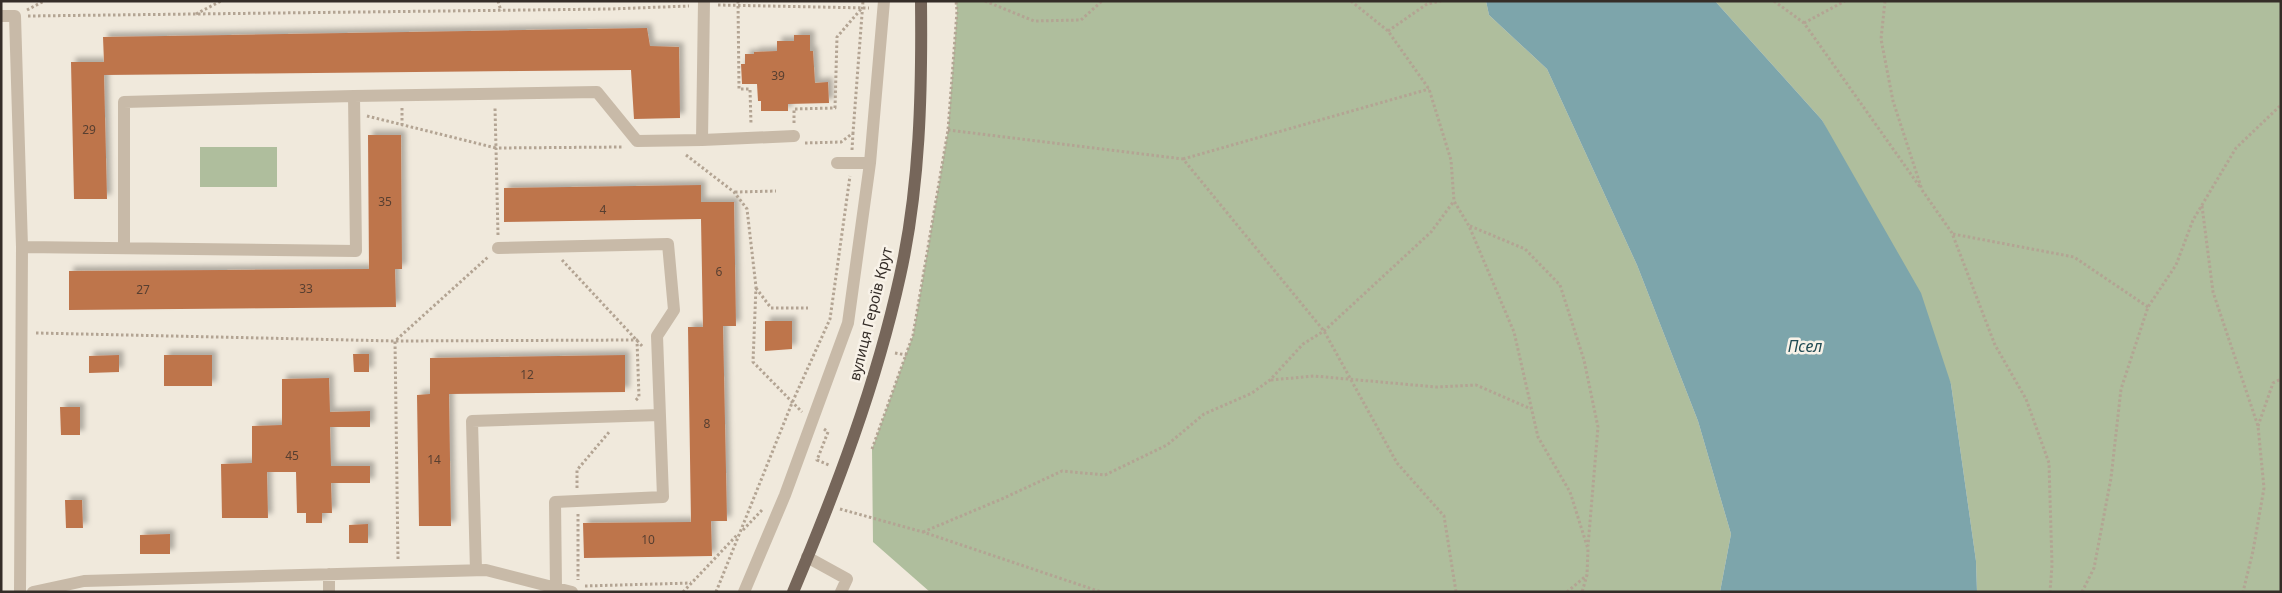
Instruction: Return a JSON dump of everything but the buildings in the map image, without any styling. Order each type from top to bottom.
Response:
[{"type":"main road","name":"вулиця Героїв Крут","points":[[792,591],[841,470],[881,350],[900,275],[914,191],[922,88],[921,1]]},
{"type":"street","points":[[702,140],[704,3]]},
{"type":"street","points":[[744,592],[785,495],[848,323],[870,163],[883,5]]},
{"type":"street","points":[[1,16],[15,16],[23,333],[20,460],[20,592]]},
{"type":"street","points":[[124,246],[124,102],[597,92],[637,141],[794,136]]},
{"type":"street","points":[[22,247],[124,246],[356,251],[354,96]]},
{"type":"street","points":[[837,164],[870,163]]},
{"type":"street","points":[[498,248],[668,244],[674,310],[657,336],[663,497],[555,502],[556,587]]},
{"type":"street","points":[[476,570],[472,421],[660,415]]},
{"type":"street","points":[[807,557],[847,579],[841,592]]},
{"type":"street","points":[[33,592],[84,581],[486,570],[572,592]]},
{"type":"street","points":[[329,574],[330,592]]},
{"type":"path","points":[[15,16],[44,1]]},
{"type":"path","points":[[196,14],[221,1]]},
{"type":"path","points":[[498,1],[501,11]]},
{"type":"path","points":[[872,449],[913,335],[948,130],[957,11],[956,1]]},
{"type":"path","points":[[985,1],[1034,21],[1081,20],[1102,1]]},
{"type":"path","points":[[1351,1],[1388,31],[1429,90],[1451,160],[1454,201],[1469,226],[1514,332],[1538,437],[1570,492],[1588,549]]},
{"type":"path","points":[[1388,31],[1427,4],[1441,1]]},
{"type":"path","points":[[1774,1],[1804,23],[1952,234],[1995,345],[2026,399],[2049,463],[2052,565],[2050,592]]},
{"type":"path","points":[[1804,23],[1845,1]]},
{"type":"path","points":[[1885,1],[1881,39],[1893,101],[1922,190]]},
{"type":"path","points":[[15,16],[501,11],[704,3],[862,8],[883,5]]},
{"type":"path","points":[[738,4],[739,89],[750,89],[752,126]]},
{"type":"path","points":[[785,125],[794,125],[794,109],[835,108],[837,37],[862,8]]},
{"type":"path","points":[[948,130],[1183,159],[1429,90]]},
{"type":"path","points":[[354,113],[496,148],[495,94]]},
{"type":"path","points":[[2082,592],[2094,568],[2112,478],[2121,389],[2148,307],[2176,265],[2193,220],[2236,148],[2281,105]]},
{"type":"path","points":[[743,126],[760,126]]},
{"type":"path","points":[[716,592],[792,402],[830,319],[852,163],[853,133]]},
{"type":"path","points":[[683,152],[734,192],[747,209],[756,287],[753,362],[812,422]]},
{"type":"path","points":[[1183,159],[1324,331],[1397,463],[1444,516],[1456,592]]},
{"type":"path","points":[[734,192],[776,191]]},
{"type":"path","points":[[922,532],[1004,498],[1062,471],[1105,475],[1167,445],[1204,414],[1252,393],[1270,380],[1303,344],[1324,331],[1431,232],[1454,201]]},
{"type":"path","points":[[2202,206],[2213,292],[2258,426],[2264,488],[2253,551],[2243,592]]},
{"type":"path","points":[[1469,226],[1525,249],[1560,285],[1584,360],[1598,427],[1587,575],[1582,592]]},
{"type":"path","points":[[1952,234],[2074,257],[2148,307]]},
{"type":"path","points":[[550,247],[658,362]]},
{"type":"path","points":[[398,572],[395,341],[498,248]]},
{"type":"path","points":[[756,287],[771,308],[808,308]]},
{"type":"path","points":[[23,333],[395,341],[637,340]]},
{"type":"path","points":[[637,340],[639,397],[577,470],[578,586],[692,583]]},
{"type":"path","points":[[1270,380],[1314,376],[1351,381],[1436,387],[1476,385],[1531,408]]},
{"type":"path","points":[[2258,426],[2273,383],[2281,379]]},
{"type":"path","points":[[828,432],[817,460],[841,470]]},
{"type":"path","points":[[828,505],[922,532],[1101,592]]},
{"type":"path","points":[[684,592],[765,506]]},
{"type":"path","points":[[1567,592],[1587,575]]},
{"type":"green space","points":[[956,1],[1486,1],[1489,15],[1547,69],[1637,265],[1698,421],[1731,534],[1720,592],[930,592],[873,542],[872,449],[913,335],[948,130],[957,11]]},
{"type":"green space","points":[[1715,1],[2281,1],[2281,592],[1977,592],[1976,561],[1951,384],[1822,120]]},
{"type":"green space","points":[[200,147],[277,147],[277,187],[200,187]]},
{"type":"water","name":"Псел","points":[[1486,1],[1715,1],[1822,120],[1921,293],[1951,384],[1976,561],[1977,592],[1720,592],[1731,534],[1698,421],[1637,265],[1547,69],[1489,15]]}]
